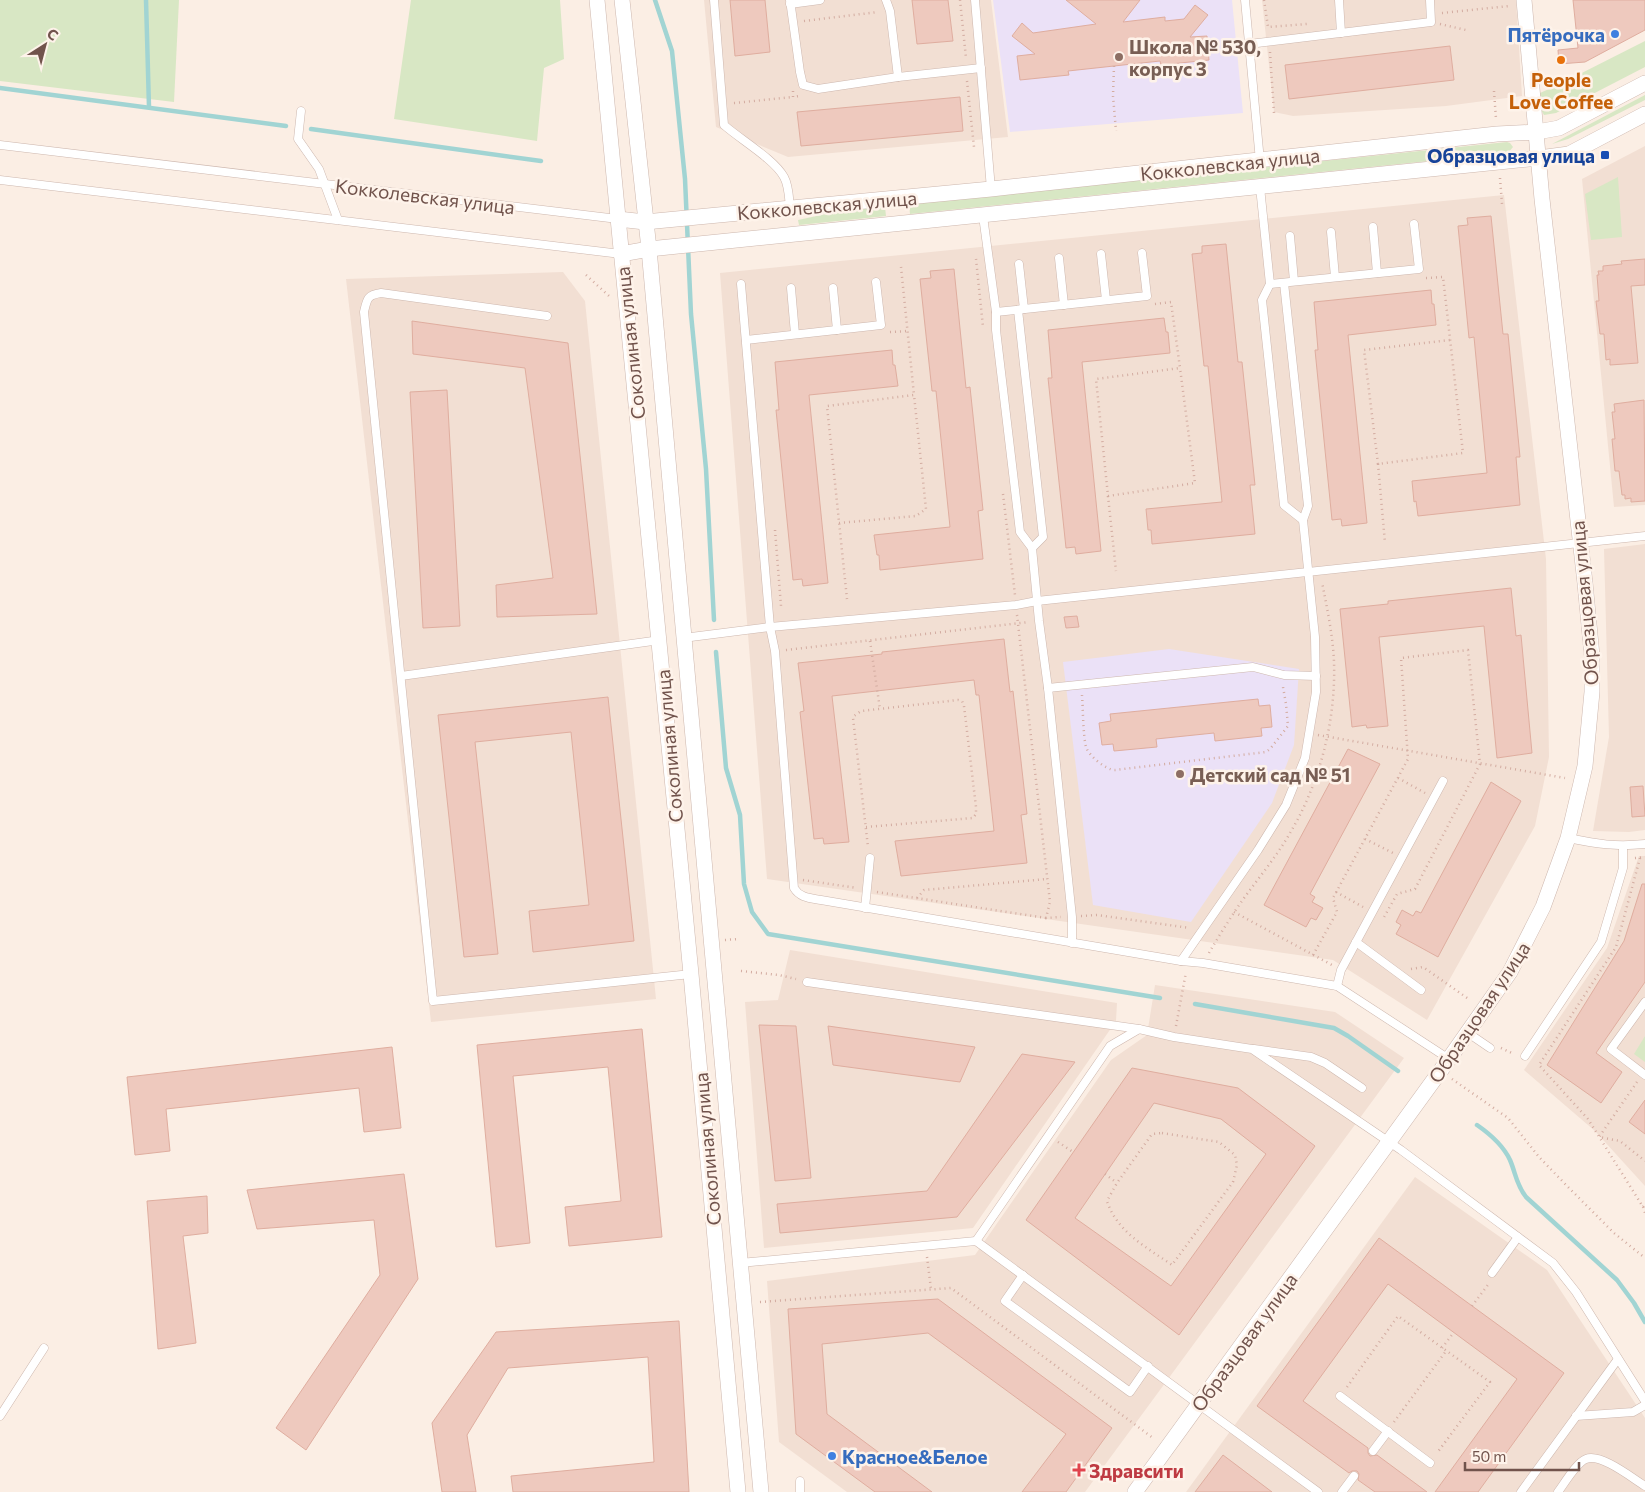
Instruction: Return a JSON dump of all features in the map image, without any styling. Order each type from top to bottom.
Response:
[{"type":"street","name":"Соколиная улица","points":[[597,0],[660,640],[738,1492]]},
{"type":"street","name":"Соколиная улица","points":[[622,0],[649,249],[760,1492]]},
{"type":"street","name":"Образцовая улица","points":[[1135,1492],[1389,1143],[1510,972],[1526,944],[1549,892],[1568,838],[1585,766],[1592,692],[1590,629],[1542,198],[1525,2]]},
{"type":"street","name":"Кокколевская улица","points":[[618,219],[645,222],[991,189],[1497,134],[1537,132],[1559,128],[1645,83]]},
{"type":"street","name":"Кокколевская улица","points":[[621,254],[649,249],[899,225],[1569,154],[1645,114]]},
{"type":"street","points":[[896,198],[899,225]]},
{"type":"street","points":[[660,640],[683,638]]},
{"type":"street","points":[[717,1264],[740,1262]]},
{"type":"lane","points":[[714,0],[724,125],[775,165],[785,177],[790,208]]},
{"type":"lane","points":[[820,0],[790,2],[800,72],[804,85],[818,89],[898,77],[981,68]]},
{"type":"lane","points":[[886,0],[890,11],[898,77]]},
{"type":"lane","points":[[975,0],[991,189]]},
{"type":"lane","points":[[1245,0],[1260,161]]},
{"type":"lane","points":[[1339,0],[1341,33]]},
{"type":"lane","points":[[1249,44],[1341,33],[1431,18],[1430,0]]},
{"type":"lane","points":[[300,111],[298,139],[319,168],[338,220]]},
{"type":"lane","name":"Кокколевская улица","points":[[0,145],[618,219]]},
{"type":"lane","name":"Кокколевская улица","points":[[0,180],[621,254]]},
{"type":"lane","points":[[1260,187],[1270,284],[1262,300],[1284,505],[1303,520]]},
{"type":"lane","points":[[983,216],[996,312],[996,330],[1020,532],[1032,548],[1038,621],[1048,688],[1072,917],[1072,943]]},
{"type":"lane","points":[[1270,284],[1419,268],[1414,224]]},
{"type":"lane","points":[[1373,227],[1377,273]]},
{"type":"lane","points":[[1331,232],[1335,277]]},
{"type":"lane","points":[[1290,236],[1294,282]]},
{"type":"lane","points":[[996,312],[1147,296],[1142,252]]},
{"type":"lane","points":[[1101,254],[1106,300]]},
{"type":"lane","points":[[1059,258],[1064,305]]},
{"type":"lane","points":[[1019,264],[1021,309],[1043,537],[1032,548]]},
{"type":"lane","points":[[746,340],[881,325],[876,282]]},
{"type":"lane","points":[[1184,961],[1286,805],[1305,758],[1316,692],[1315,636],[1303,520],[1308,506],[1284,283]]},
{"type":"lane","points":[[741,284],[770,628],[775,651],[793,878],[794,888],[801,896],[1337,986],[1449,1059]]},
{"type":"lane","points":[[790,288],[796,334]]},
{"type":"lane","points":[[833,288],[837,330]]},
{"type":"lane","points":[[547,316],[380,292],[372,294],[366,300],[364,312],[402,676],[433,1001],[691,974]]},
{"type":"lane","points":[[683,638],[1016,605],[1037,601],[1645,536]]},
{"type":"lane","points":[[402,676],[660,640]]},
{"type":"lane","points":[[1048,688],[1253,667],[1284,676],[1316,676]]},
{"type":"lane","points":[[1337,986],[1341,970],[1443,781]]},
{"type":"lane","points":[[1568,838],[1608,846],[1645,844]]},
{"type":"lane","points":[[1525,1056],[1601,942],[1623,868],[1623,846]]},
{"type":"lane","points":[[864,908],[870,858]]},
{"type":"lane","points":[[1356,942],[1421,990]]},
{"type":"lane","points":[[807,982],[1139,1029],[1174,1037],[1311,1057],[1326,1063],[1362,1088]]},
{"type":"lane","points":[[1644,1074],[1611,1049],[1645,1002]]},
{"type":"lane","points":[[976,1241],[1110,1046],[1139,1029]]},
{"type":"lane","points":[[1468,1033],[1490,1048]]},
{"type":"lane","points":[[1252,1049],[1389,1143],[1553,1263],[1576,1292],[1645,1401]]},
{"type":"lane","points":[[1494,1274],[1518,1237]]},
{"type":"lane","points":[[740,1262],[976,1241],[1318,1492]]},
{"type":"lane","points":[[1023,1275],[1005,1301],[1083,1358],[1130,1392],[1148,1366]]},
{"type":"lane","points":[[0,1416],[44,1348]]},
{"type":"lane","points":[[1521,1492],[1618,1359]]},
{"type":"lane","points":[[1340,1396],[1430,1462]]},
{"type":"lane","points":[[1576,1416],[1633,1412],[1645,1405]]},
{"type":"lane","points":[[1373,1452],[1388,1431]]},
{"type":"lane","points":[[1558,1492],[1579,1464],[1586,1459],[1597,1458],[1611,1464],[1645,1486]]},
{"type":"lane","points":[[1342,1492],[1354,1476]]},
{"type":"lane","points":[[800,1480],[800,1492]]},
{"type":"path","points":[[1264,0],[1268,27],[1274,113]]},
{"type":"path","points":[[1431,18],[1525,2]]},
{"type":"path","points":[[793,22],[890,11]]},
{"type":"path","points":[[1431,18],[1466,30]]},
{"type":"path","points":[[1268,27],[1314,24]]},
{"type":"path","points":[[1114,66],[1113,96],[1116,131]]},
{"type":"path","points":[[722,104],[793,97],[804,85]]},
{"type":"path","points":[[1494,91],[1496,126]]},
{"type":"path","points":[[733,103],[734,111]]},
{"type":"path","points":[[1500,178],[1502,204]]},
{"type":"path","points":[[839,523],[916,516],[926,509],[901,267]]},
{"type":"path","points":[[586,276],[609,296]]},
{"type":"path","points":[[1378,464],[1463,454],[1443,277],[1424,278]]},
{"type":"path","points":[[1108,496],[1195,482],[1171,302],[1152,304]]},
{"type":"path","points":[[888,332],[908,330]]},
{"type":"path","points":[[1385,543],[1378,464],[1364,350],[1450,340]]},
{"type":"path","points":[[1116,571],[1096,379],[1180,368]]},
{"type":"path","points":[[848,599],[826,406],[914,395]]},
{"type":"path","points":[[774,526],[781,606]]},
{"type":"path","points":[[775,651],[1038,621]]},
{"type":"path","points":[[870,640],[880,709]]},
{"type":"path","points":[[1081,685],[1086,748],[1103,766],[1109,770],[1115,770],[1266,752],[1288,726],[1283,689],[1284,676]]},
{"type":"path","points":[[866,827],[973,818],[976,814],[962,701],[861,711],[855,714],[853,718],[866,827],[870,858]]},
{"type":"path","points":[[1309,734],[1566,778]]},
{"type":"path","points":[[1398,778],[1434,798]]},
{"type":"path","points":[[1365,838],[1402,857]]},
{"type":"path","points":[[1640,858],[1616,947],[1538,1065],[1588,1119],[1644,1206],[1645,1213]]},
{"type":"path","points":[[793,878],[1046,918]]},
{"type":"path","points":[[917,898],[924,890],[1047,879]]},
{"type":"path","points":[[1336,892],[1372,912]]},
{"type":"path","points":[[1234,912],[1341,970]]},
{"type":"path","points":[[722,940],[738,939]]},
{"type":"path","points":[[1174,1037],[1184,961]]},
{"type":"path","points":[[741,971],[779,975],[807,982]]},
{"type":"path","points":[[1490,1048],[1498,1046],[1510,1053],[1525,1056]]},
{"type":"path","points":[[1599,1137],[1644,1074]]},
{"type":"path","points":[[1452,1079],[1508,1118],[1539,1157],[1569,1188],[1614,1233],[1645,1258]]},
{"type":"path","points":[[1162,1133],[1219,1142],[1235,1155],[1237,1164],[1233,1182],[1172,1265],[1125,1232],[1111,1214],[1107,1201],[1117,1183],[1152,1134],[1162,1133]]},
{"type":"path","points":[[1049,1136],[1073,1152]]},
{"type":"path","points":[[1599,1137],[1620,1141],[1645,1161]]},
{"type":"path","points":[[1104,1174],[1117,1183]]},
{"type":"path","points":[[926,1246],[931,1289]]},
{"type":"path","points":[[1472,1306],[1494,1274]]},
{"type":"path","points":[[760,1302],[951,1288],[1153,1438]]},
{"type":"path","points":[[1340,1396],[1398,1316],[1490,1382],[1430,1462]]},
{"type":"path","points":[[1442,1348],[1454,1332]]},
{"type":"path","points":[[1388,1431],[1446,1351]]},
{"type":"shaded area","points":[[704,0],[991,0],[1008,137],[788,157],[716,127]]},
{"type":"shaded area","name":"Школа № 530, корпус 3","points":[[993,0],[1232,0],[1243,113],[1010,132]]},
{"type":"shaded area","points":[[1262,0],[1516,0],[1522,96],[1446,106],[1293,116],[1274,112]]},
{"type":"shaded area","points":[[1645,146],[1645,505],[1614,507],[1582,179]]},
{"type":"shaded area","points":[[1504,195],[1546,559],[1549,757],[1535,826],[1427,1020],[1333,960],[767,879],[720,273]]},
{"type":"shaded area","points":[[563,272],[585,301],[656,999],[431,1022],[346,279]]},
{"type":"shaded area","points":[[1645,544],[1645,830],[1629,832],[1593,831],[1609,737],[1604,549]]},
{"type":"shaded area","name":"Детский сад № 51","points":[[1169,649],[1299,669],[1294,745],[1272,803],[1191,922],[1093,905],[1063,662]]},
{"type":"shaded area","points":[[1639,856],[1645,856],[1645,1186],[1595,1131],[1524,1070],[1607,948]]},
{"type":"shaded area","points":[[790,950],[1117,1003],[1116,1021],[973,1228],[764,1248],[745,1002],[778,1000]]},
{"type":"shaded area","points":[[1155,985],[1335,1012],[1404,1058],[1085,1492],[847,1492],[779,1442],[767,1281],[975,1255],[1111,1060],[1147,1035]]},
{"type":"shaded area","points":[[1415,1177],[1547,1270],[1645,1418],[1645,1492],[1186,1492]]},
{"type":"green space","points":[[0,0],[179,0],[174,102],[0,81]]},
{"type":"green space","points":[[411,0],[560,0],[564,59],[544,68],[537,141],[394,119]]},
{"type":"green space","points":[[1645,41],[1645,67],[1556,113],[1544,115],[1539,106],[1540,93]]},
{"type":"green space","points":[[1645,95],[1645,100],[1568,139],[1552,144]]},
{"type":"green space","points":[[1507,142],[1513,147],[1508,153],[910,214],[909,204]]},
{"type":"green space","points":[[1618,177],[1622,237],[1591,240],[1585,194]]},
{"type":"green space","points":[[885,207],[886,216],[799,225],[798,220],[840,211]]},
{"type":"green space","points":[[1645,1036],[1645,1062],[1634,1054]]},
{"type":"building","points":[[730,0],[765,0],[770,52],[735,56]]},
{"type":"building","points":[[912,0],[948,0],[953,41],[917,44]]},
{"type":"building","points":[[1066,0],[1140,0],[1123,22],[1165,17],[1165,21],[1184,19],[1195,5],[1208,15],[1190,37],[1207,36],[1209,60],[1161,65],[1160,61],[1068,71],[1069,75],[1020,80],[1017,56],[1035,54],[1012,36],[1022,23],[1033,33],[1096,24]]},
{"type":"building","points":[[1573,0],[1645,0],[1645,30],[1585,62],[1559,64],[1558,50],[1578,48]]},
{"type":"building","points":[[1450,46],[1454,80],[1289,99],[1285,65]]},
{"type":"building","points":[[960,97],[963,131],[801,146],[797,112]]},
{"type":"building","points":[[1491,216],[1503,334],[1508,334],[1520,457],[1516,457],[1520,505],[1418,516],[1416,501],[1414,502],[1412,481],[1487,473],[1474,337],[1469,338],[1458,226],[1468,225],[1467,218]]},
{"type":"building","points":[[1226,244],[1238,362],[1242,362],[1255,485],[1250,485],[1255,534],[1152,544],[1151,530],[1148,530],[1146,509],[1222,502],[1208,366],[1204,366],[1192,254],[1202,253],[1202,246]]},
{"type":"building","points":[[1645,259],[1645,285],[1631,286],[1638,363],[1610,365],[1610,359],[1606,360],[1604,334],[1600,334],[1596,301],[1599,301],[1598,271],[1603,271],[1603,266],[1622,264],[1621,261]]},
{"type":"building","points":[[954,269],[966,388],[970,387],[983,510],[978,511],[983,559],[880,570],[879,555],[877,555],[874,535],[950,527],[936,391],[932,391],[920,279],[931,278],[930,271]]},
{"type":"building","points":[[1431,290],[1436,325],[1348,335],[1367,523],[1342,526],[1341,519],[1332,520],[1315,350],[1318,350],[1314,302]]},
{"type":"building","points":[[1164,318],[1166,332],[1168,332],[1170,353],[1082,362],[1101,551],[1076,554],[1075,547],[1066,548],[1048,378],[1052,378],[1048,330]]},
{"type":"building","points":[[412,321],[568,343],[597,614],[497,617],[496,585],[553,578],[525,368],[413,354]]},
{"type":"building","points":[[892,350],[898,386],[809,395],[828,583],[803,586],[802,579],[793,580],[776,410],[779,410],[775,362]]},
{"type":"building","points":[[447,390],[460,626],[423,628],[410,392]]},
{"type":"building","points":[[1644,400],[1645,501],[1631,502],[1631,498],[1625,499],[1625,495],[1622,495],[1619,471],[1615,471],[1612,439],[1615,439],[1612,412],[1615,412],[1614,404]]},
{"type":"building","points":[[1511,588],[1516,636],[1521,635],[1532,753],[1497,758],[1484,626],[1379,637],[1388,726],[1367,728],[1366,725],[1352,727],[1340,609],[1388,604],[1388,601]]},
{"type":"building","points":[[1077,616],[1079,627],[1066,628],[1064,617]]},
{"type":"building","points":[[1004,639],[1010,692],[1013,691],[1027,814],[1021,815],[1027,863],[901,876],[895,841],[994,831],[979,695],[976,695],[974,680],[832,696],[849,842],[824,844],[823,838],[814,839],[800,712],[804,711],[798,663]]},
{"type":"building","points":[[608,697],[634,941],[533,952],[529,911],[589,905],[571,732],[475,742],[498,954],[464,957],[438,715]]},
{"type":"building","points":[[1258,699],[1259,706],[1270,705],[1272,727],[1261,728],[1262,736],[1215,741],[1214,733],[1156,739],[1157,747],[1114,751],[1113,744],[1102,745],[1099,723],[1111,721],[1110,714]]},
{"type":"building","points":[[1348,749],[1380,764],[1310,894],[1315,897],[1312,902],[1323,908],[1316,920],[1311,918],[1306,927],[1264,905]]},
{"type":"building","points":[[1491,782],[1521,801],[1438,957],[1396,934],[1401,925],[1396,922],[1402,910],[1413,916],[1416,911],[1421,913]]},
{"type":"building","points":[[1643,786],[1645,816],[1632,817],[1630,787]]},
{"type":"building","points":[[1642,884],[1645,884],[1645,982],[1596,1053],[1622,1072],[1601,1103],[1547,1065],[1624,941]]},
{"type":"building","points":[[759,1025],[796,1026],[811,1178],[775,1181]]},
{"type":"building","points":[[828,1026],[975,1047],[960,1082],[833,1065]]},
{"type":"building","points":[[642,1029],[662,1237],[569,1246],[565,1207],[621,1201],[608,1067],[513,1076],[530,1243],[496,1247],[477,1045]]},
{"type":"building","points":[[392,1047],[401,1128],[364,1132],[359,1088],[166,1109],[170,1151],[135,1155],[127,1077]]},
{"type":"building","points":[[1022,1054],[1075,1062],[957,1217],[780,1233],[777,1204],[927,1191]]},
{"type":"building","points":[[1132,1068],[1238,1088],[1315,1146],[1179,1335],[1026,1220]],"holes":[[[1154,1103],[1221,1119],[1266,1154],[1171,1286],[1075,1218]]]},
{"type":"building","points":[[1645,1100],[1645,1134],[1629,1122]]},
{"type":"building","points":[[404,1174],[418,1279],[306,1450],[276,1428],[380,1275],[374,1220],[257,1229],[247,1190]]},
{"type":"building","points":[[207,1196],[208,1233],[183,1236],[196,1343],[158,1349],[147,1201]]},
{"type":"building","points":[[1379,1238],[1564,1373],[1478,1492],[1435,1492],[1517,1379],[1388,1284],[1303,1401],[1368,1448],[1370,1456],[1377,1455],[1427,1492],[1375,1492],[1358,1480],[1359,1474],[1357,1471],[1349,1473],[1257,1406]]},
{"type":"building","points":[[938,1299],[1112,1428],[1066,1492],[1022,1492],[1066,1434],[928,1333],[822,1344],[827,1414],[932,1492],[875,1492],[796,1434],[788,1309]]},
{"type":"building","points":[[679,1321],[689,1492],[513,1492],[511,1476],[654,1462],[648,1357],[508,1368],[467,1435],[476,1492],[442,1492],[432,1423],[496,1332]]},
{"type":"building","points":[[1223,1455],[1272,1492],[1195,1492]]},
{"type":"waterway","points":[[146,0],[149,107]]},
{"type":"waterway","points":[[655,0],[672,51],[685,179],[691,314],[706,469],[714,620]]},
{"type":"waterway","points":[[0,88],[286,126]]},
{"type":"waterway","points":[[311,129],[541,161]]},
{"type":"waterway","points":[[716,652],[726,768],[740,815],[744,884],[752,912],[768,934],[1160,998]]},
{"type":"waterway","points":[[1195,1004],[1334,1028],[1398,1071]]},
{"type":"waterway","points":[[1477,1125],[1504,1149],[1520,1188],[1526,1197],[1617,1280],[1645,1322]]},
{"type":"place","name":"Пятёрочка","points":[[1615,34]]},
{"type":"place","name":"Школа № 530, корпус 3","points":[[1119,57]]},
{"type":"place","name":"People Love Coffee","points":[[1561,60]]},
{"type":"place","name":"Образцовая улица","points":[[1605,155]]},
{"type":"place","name":"Детский сад № 51","points":[[1180,774]]},
{"type":"place","name":"Красное&Белое","points":[[832,1456]]},
{"type":"place","name":"Здравсити","points":[[1079,1470]]}]
